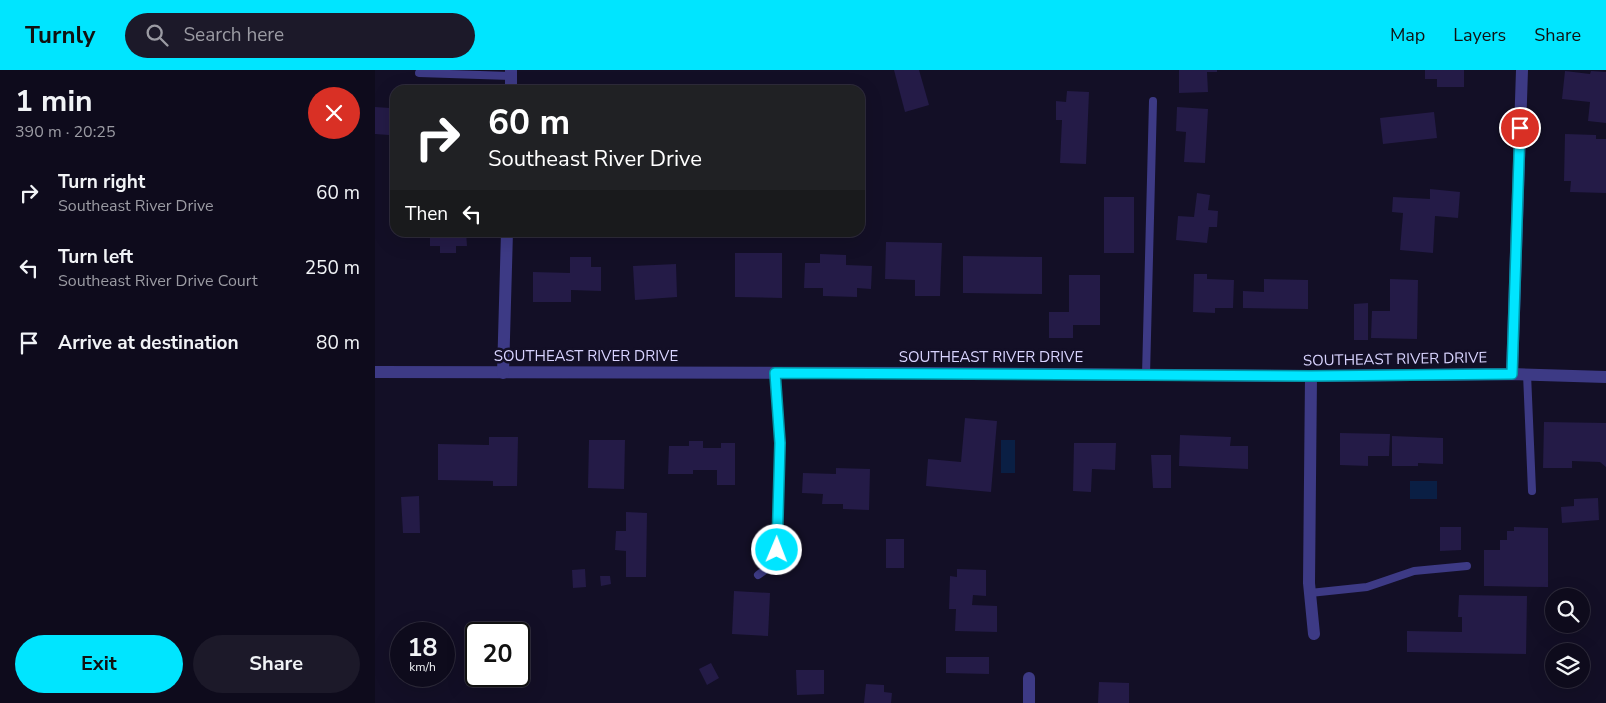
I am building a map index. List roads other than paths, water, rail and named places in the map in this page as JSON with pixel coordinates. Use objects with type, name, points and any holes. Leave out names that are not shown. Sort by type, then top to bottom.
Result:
[{"type":"street","points":[[1512,374],[1522,70]]},
{"type":"street","points":[[503,373],[507,237]]},
{"type":"street","name":"SOUTHEAST RIVER DRIVE","points":[[375,372],[1311,376],[1527,374],[1606,377]]},
{"type":"street","points":[[1311,376],[1310,593],[1314,634]]},
{"type":"street","points":[[1029,678],[1029,703]]},
{"type":"lane","points":[[419,73],[511,73]]},
{"type":"lane","points":[[1146,375],[1153,101]]},
{"type":"lane","points":[[758,576],[772,565],[776,559],[777,550],[780,443],[775,373]]},
{"type":"lane","points":[[1527,374],[1532,491]]},
{"type":"lane","points":[[1310,593],[1367,587],[1414,570],[1467,566]]},
{"type":"water","points":[[1001,440],[1015,440],[1015,473],[1001,473]]},
{"type":"water","points":[[1410,481],[1437,481],[1437,499],[1410,499]]}]
